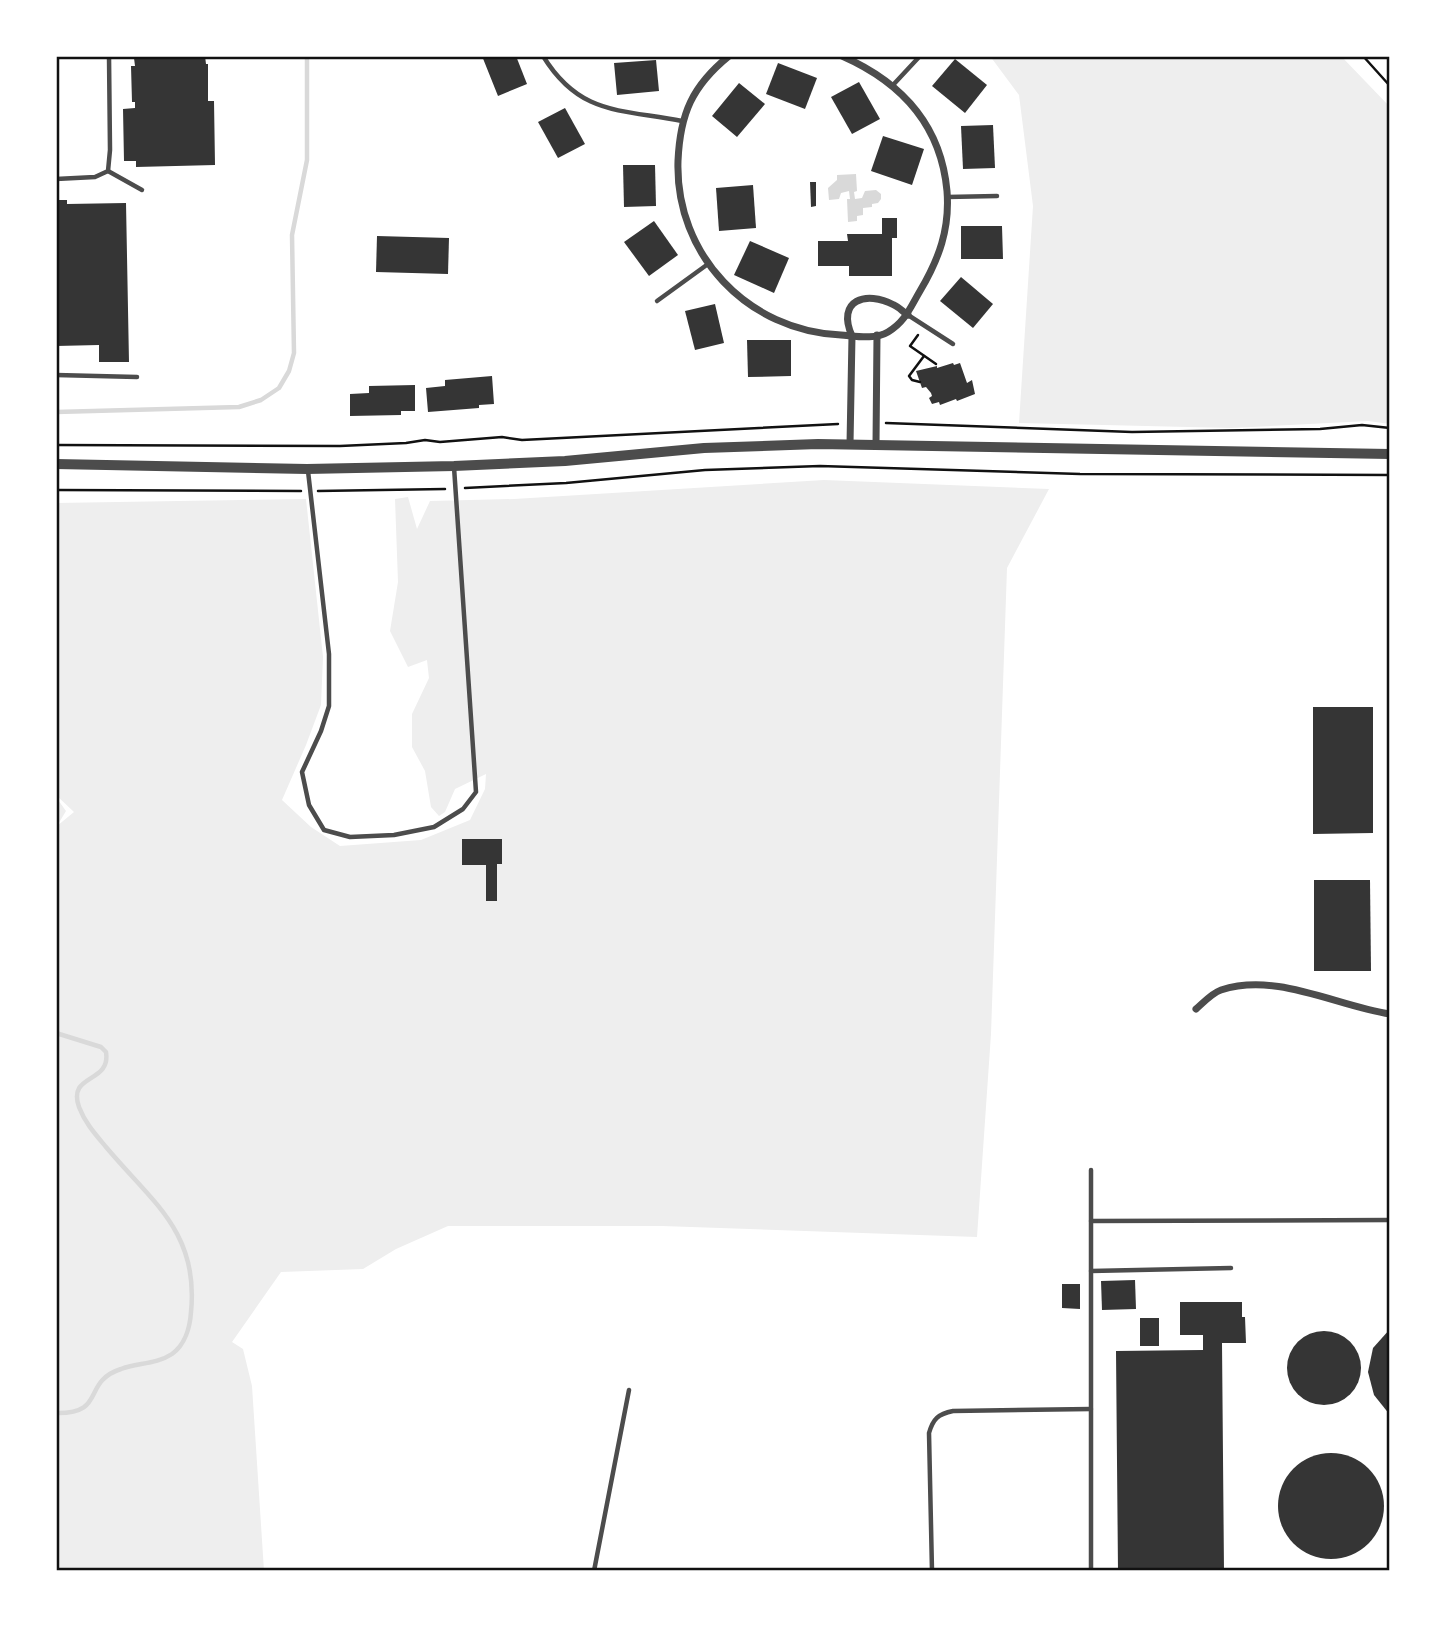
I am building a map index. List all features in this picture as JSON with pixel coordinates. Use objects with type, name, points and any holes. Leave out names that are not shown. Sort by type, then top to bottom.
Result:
[{"type":"street","points":[[729,56],[701,83],[686,107],[682,121],[679,192],[690,230],[708,264],[727,287],[770,316],[814,332],[852,336],[885,334],[908,315],[939,257],[947,227],[947,197],[939,151],[916,111],[882,76],[842,56]]},
{"type":"street","points":[[850,444],[852,336],[846,311],[851,303],[860,299],[872,299],[894,304],[908,315]]},
{"type":"street","points":[[876,444],[877,335]]},
{"type":"street","points":[[56,464],[307,468],[454,466],[565,461],[704,448],[850,444],[1390,454]]},
{"type":"street","points":[[1196,1009],[1220,990],[1256,985],[1296,990],[1389,1012]]},
{"type":"lane","points":[[108,171],[109,56]]},
{"type":"lane","points":[[543,56],[558,78],[595,104],[623,112],[682,121]]},
{"type":"lane","points":[[893,85],[920,56]]},
{"type":"lane","points":[[56,179],[95,177],[108,171]]},
{"type":"lane","points":[[108,171],[142,190]]},
{"type":"lane","points":[[947,197],[997,196]]},
{"type":"lane","points":[[657,301],[708,264]]},
{"type":"lane","points":[[908,315],[953,344]]},
{"type":"lane","points":[[56,375],[137,377]]},
{"type":"lane","points":[[307,468],[330,654],[329,706],[302,772],[309,805],[324,830],[350,837],[394,835],[434,827],[463,809],[476,792],[454,466]]},
{"type":"lane","points":[[1091,1170],[1091,1571]]},
{"type":"lane","points":[[1091,1221],[1390,1220]]},
{"type":"lane","points":[[1091,1270],[1231,1268]]},
{"type":"lane","points":[[594,1571],[629,1390]]},
{"type":"lane","points":[[932,1571],[929,1433],[933,1421],[941,1413],[953,1411],[1091,1409]]},
{"type":"path","points":[[1363,56],[1390,86]]},
{"type":"path","points":[[924,326],[910,346],[936,364]]},
{"type":"path","points":[[920,382],[909,376],[923,356]]},
{"type":"path","points":[[56,490],[455,489],[566,484],[705,470],[820,466],[1080,474],[1390,475]]},
{"type":"shaded area","points":[[990,56],[1341,56],[1390,107],[1390,424],[1368,421],[1231,428],[1019,423],[1033,206],[1019,95]]},
{"type":"shaded area","points":[[856,174],[855,199],[862,198],[865,191],[876,190],[881,194],[881,199],[872,204],[872,207],[863,208],[863,215],[857,216],[857,221],[848,222],[849,191],[841,193],[839,199],[829,200],[828,188],[837,180],[837,175]]},
{"type":"shaded area","points":[[824,480],[1049,489],[1007,568],[991,1034],[977,1237],[662,1226],[448,1226],[396,1249],[363,1269],[281,1272],[232,1342],[243,1349],[252,1386],[264,1571],[56,1571],[56,797],[66,811],[57,826],[74,812],[56,795],[56,503],[306,499],[323,657],[321,705],[282,800],[311,827],[340,846],[421,840],[470,820],[485,789],[486,774],[455,789],[445,812],[439,816],[431,807],[425,771],[412,747],[412,714],[429,678],[427,660],[408,667],[390,631],[398,582],[395,499],[408,497],[417,529],[430,501],[514,499]]},
{"type":"building","points":[[125,56],[205,56],[208,64],[208,101],[214,101],[215,165],[136,167],[136,161],[124,161],[123,109],[135,108],[135,102],[132,102],[131,66],[135,66],[134,58],[125,59]]},
{"type":"building","points":[[482,56],[516,56],[527,84],[498,96]]},
{"type":"building","points":[[955,59],[987,85],[965,113],[932,86]]},
{"type":"building","points":[[656,60],[659,91],[617,95],[614,63]]},
{"type":"building","points":[[778,63],[817,78],[805,109],[766,94]]},
{"type":"building","points":[[859,82],[880,119],[852,134],[831,97]]},
{"type":"building","points":[[739,83],[765,104],[737,137],[712,116]]},
{"type":"building","points":[[565,108],[585,144],[558,158],[538,122]]},
{"type":"building","points":[[993,125],[995,168],[963,169],[961,126]]},
{"type":"building","points":[[883,136],[924,149],[912,185],[871,171]]},
{"type":"building","points":[[623,165],[655,165],[656,206],[624,207]]},
{"type":"building","points":[[810,182],[816,182],[816,206],[811,207]]},
{"type":"building","points":[[753,185],[756,228],[719,231],[716,188]]},
{"type":"building","points":[[56,193],[59,193],[59,200],[67,200],[67,204],[126,203],[129,362],[99,362],[99,345],[56,346]]},
{"type":"building","points":[[882,218],[897,218],[897,238],[892,238],[892,276],[849,276],[849,266],[818,266],[818,241],[848,241],[847,234],[882,234]]},
{"type":"building","points":[[654,221],[678,255],[649,276],[624,242]]},
{"type":"building","points":[[961,226],[1002,226],[1003,259],[961,259]]},
{"type":"building","points":[[377,236],[449,238],[448,274],[376,272]]},
{"type":"building","points":[[750,241],[789,258],[774,293],[734,275]]},
{"type":"building","points":[[961,277],[993,304],[973,328],[940,301]]},
{"type":"building","points":[[715,304],[724,343],[695,350],[685,311]]},
{"type":"building","points":[[747,340],[791,340],[791,376],[748,377]]},
{"type":"building","points":[[960,363],[967,383],[972,380],[975,394],[940,405],[939,402],[932,404],[929,398],[931,393],[926,387],[922,388],[916,371]]},
{"type":"building","points":[[492,376],[494,404],[479,405],[479,408],[428,412],[426,388],[445,386],[445,380]]},
{"type":"building","points":[[415,385],[415,411],[401,411],[401,415],[350,416],[350,394],[369,393],[369,386]]},
{"type":"building","points":[[1313,707],[1373,707],[1373,833],[1313,834]]},
{"type":"building","points":[[462,839],[502,839],[502,864],[497,864],[497,901],[486,901],[486,865],[462,865]]},
{"type":"building","points":[[1314,880],[1370,880],[1371,971],[1314,971]]},
{"type":"building","points":[[1135,1280],[1136,1309],[1102,1310],[1101,1281]]},
{"type":"building","points":[[1062,1284],[1080,1284],[1080,1309],[1062,1308]]},
{"type":"building","points":[[1180,1302],[1242,1302],[1242,1317],[1245,1317],[1246,1343],[1222,1343],[1224,1571],[1118,1571],[1116,1351],[1203,1350],[1203,1335],[1180,1335]]},
{"type":"building","points":[[1140,1318],[1159,1318],[1159,1346],[1140,1346]]},
{"type":"building","points":[[1390,1329],[1390,1415],[1374,1395],[1368,1372],[1373,1348]]},
{"type":"building","points":[[1324,1331],[1338,1334],[1350,1342],[1358,1354],[1361,1368],[1358,1382],[1350,1394],[1338,1402],[1324,1405],[1310,1402],[1298,1394],[1290,1382],[1287,1368],[1290,1354],[1298,1342],[1310,1334]]},
{"type":"building","points":[[1331,1453],[1351,1457],[1368,1469],[1380,1486],[1384,1506],[1380,1526],[1368,1543],[1351,1555],[1331,1559],[1311,1555],[1294,1543],[1282,1526],[1278,1506],[1282,1486],[1294,1469],[1311,1457]]},
{"type":"waterway","points":[[56,412],[239,407],[261,400],[279,388],[289,371],[294,353],[292,235],[307,160],[307,56]]},
{"type":"waterway","points":[[56,1033],[101,1047],[106,1052],[106,1062],[102,1069],[79,1089],[79,1107],[95,1133],[169,1220],[188,1260],[192,1284],[189,1324],[177,1350],[160,1360],[127,1367],[109,1375],[82,1408],[56,1413]]}]
